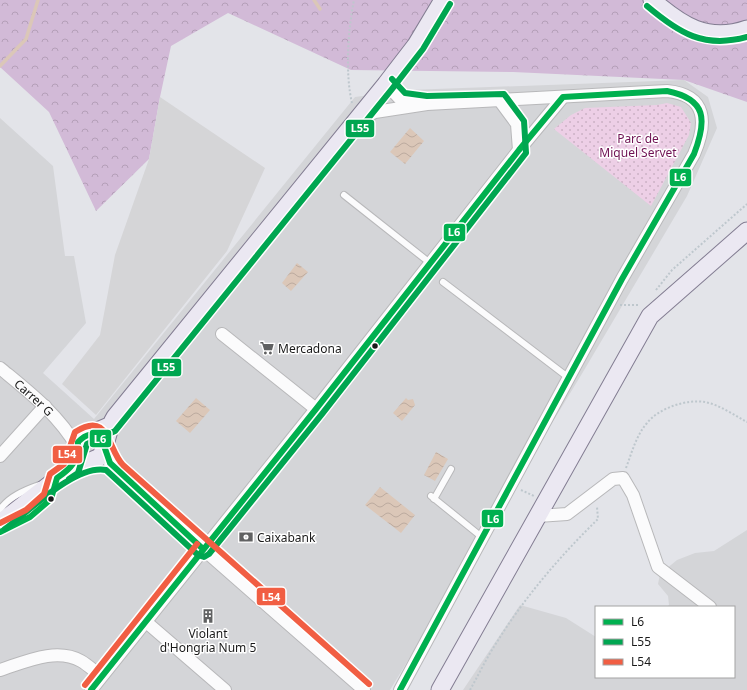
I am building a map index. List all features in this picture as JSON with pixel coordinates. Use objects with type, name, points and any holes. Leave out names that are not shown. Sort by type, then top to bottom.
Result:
[{"type":"street","points":[[64,473],[83,442],[109,426],[356,122],[416,45],[443,0]]},
{"type":"street","points":[[652,0],[681,23],[699,31],[721,34],[747,29]]},
{"type":"street","points":[[386,84],[401,100],[427,104]]},
{"type":"street","points":[[356,122],[375,112],[427,104],[667,91],[680,93],[698,106],[702,115],[702,136],[694,154],[610,302],[400,690]]},
{"type":"street","points":[[91,690],[316,409],[519,150],[563,97]]},
{"type":"street","points":[[500,101],[517,124],[519,150]]},
{"type":"street","points":[[440,690],[650,316],[747,231]]},
{"type":"street","points":[[222,334],[316,409]]},
{"type":"street","name":"Carrer G","points":[[0,368],[45,406],[66,428],[83,442]]},
{"type":"street","points":[[0,456],[45,406]]},
{"type":"street","points":[[0,523],[64,473],[101,455],[109,426]]},
{"type":"street","points":[[83,442],[100,437],[101,455],[203,549],[364,690]]},
{"type":"street","points":[[83,442],[83,458],[101,455]]},
{"type":"street","points":[[542,509],[567,514],[613,479],[623,478],[633,495],[658,567],[709,606]]},
{"type":"street","points":[[145,621],[225,690]]},
{"type":"street","points":[[0,670],[46,656],[58,654],[81,661],[101,676]]},
{"type":"lane","points":[[344,195],[430,263]]},
{"type":"lane","points":[[443,282],[569,378]]},
{"type":"lane","points":[[450,469],[432,497],[483,538]]},
{"type":"lane","points":[[0,510],[3,505],[24,491],[64,473]]},
{"type":"lane","points":[[0,532],[30,517],[51,499],[64,473]]},
{"type":"path","points":[[354,0],[350,20],[348,89],[356,122]]},
{"type":"path","points":[[652,294],[672,270],[747,204]]},
{"type":"path","points":[[610,302],[638,306],[643,302]]},
{"type":"path","points":[[623,478],[635,443],[648,422],[670,406],[684,402],[704,402],[717,405],[747,422]]},
{"type":"path","points":[[511,485],[542,509]]},
{"type":"path","points":[[470,690],[497,642],[526,600],[566,552],[598,519],[596,493]]},
{"type":"shaded area","points":[[684,80],[708,97],[717,128],[687,196],[583,372],[390,690],[0,690],[0,118],[53,166],[65,256],[74,256],[86,323],[43,373],[94,419],[355,97],[409,90]]},
{"type":"shaded area","points":[[160,97],[265,168],[227,251],[96,415],[62,384],[100,335],[115,255],[149,159]]},
{"type":"shaded area","points":[[747,530],[747,690],[463,690],[520,605],[566,618],[595,636],[595,678],[735,678],[735,606],[668,606],[668,596],[658,584],[660,574],[677,560],[695,553],[714,551]]},
{"type":"green space","points":[[0,0],[747,0],[747,102],[684,80],[513,72],[351,70],[228,13],[171,46],[149,159],[96,211],[49,112],[0,67]]},
{"type":"green space","name":"Parc de Miquel Servet","points":[[667,103],[681,107],[691,123],[689,135],[651,206],[554,129],[571,115],[585,108],[657,105]]},
{"type":"water","points":[[410,128],[424,141],[405,164],[390,152]]},
{"type":"water","points":[[297,263],[308,272],[291,291],[282,283]]},
{"type":"water","points":[[196,398],[210,410],[190,433],[176,421]]},
{"type":"water","points":[[406,398],[408,400],[413,399],[415,405],[402,421],[393,413]]},
{"type":"water","points":[[436,452],[448,459],[435,481],[424,475]]},
{"type":"water","points":[[380,487],[415,515],[401,533],[365,505]]},
{"type":"waterway","points":[[0,66],[26,39],[38,0]]},
{"type":"waterway","points":[[314,0],[320,9]]},
{"type":"transit line","name":"L55","points":[[69,479],[78,473],[87,444],[115,431],[392,89],[423,49],[450,4]]},
{"type":"transit line","name":"L55","points":[[647,6],[681,31],[705,40],[718,41],[747,37]]},
{"type":"transit line","name":"L55","points":[[5,529],[53,490],[67,481],[81,474],[94,470],[106,470],[198,555],[204,557],[209,554],[322,414],[526,153],[524,121],[504,94],[427,96],[405,93],[392,79]]},
{"type":"transit line","name":"L6","points":[[91,690],[316,409],[519,150],[563,97],[667,91],[690,99],[697,105],[702,121],[701,131],[694,154],[622,279],[400,690]]},
{"type":"transit line","name":"L54","points":[[0,523],[26,510],[44,494],[50,474],[64,464],[75,432],[86,426],[95,426],[106,434],[123,465],[369,684]]},
{"type":"transit line","name":"L6","points":[[0,532],[30,517],[51,499],[57,478],[67,471],[75,459],[78,449],[78,442],[87,435],[96,435],[102,440],[110,463],[203,549]]},
{"type":"transit line","name":"L54","points":[[85,685],[197,544]]},
{"type":"place","name":"Mercadona","points":[[267,348]]},
{"type":"place","name":"Caixabank","points":[[246,537]]},
{"type":"place","name":"Violant d'Hongria Num 5","points":[[208,616]]}]
